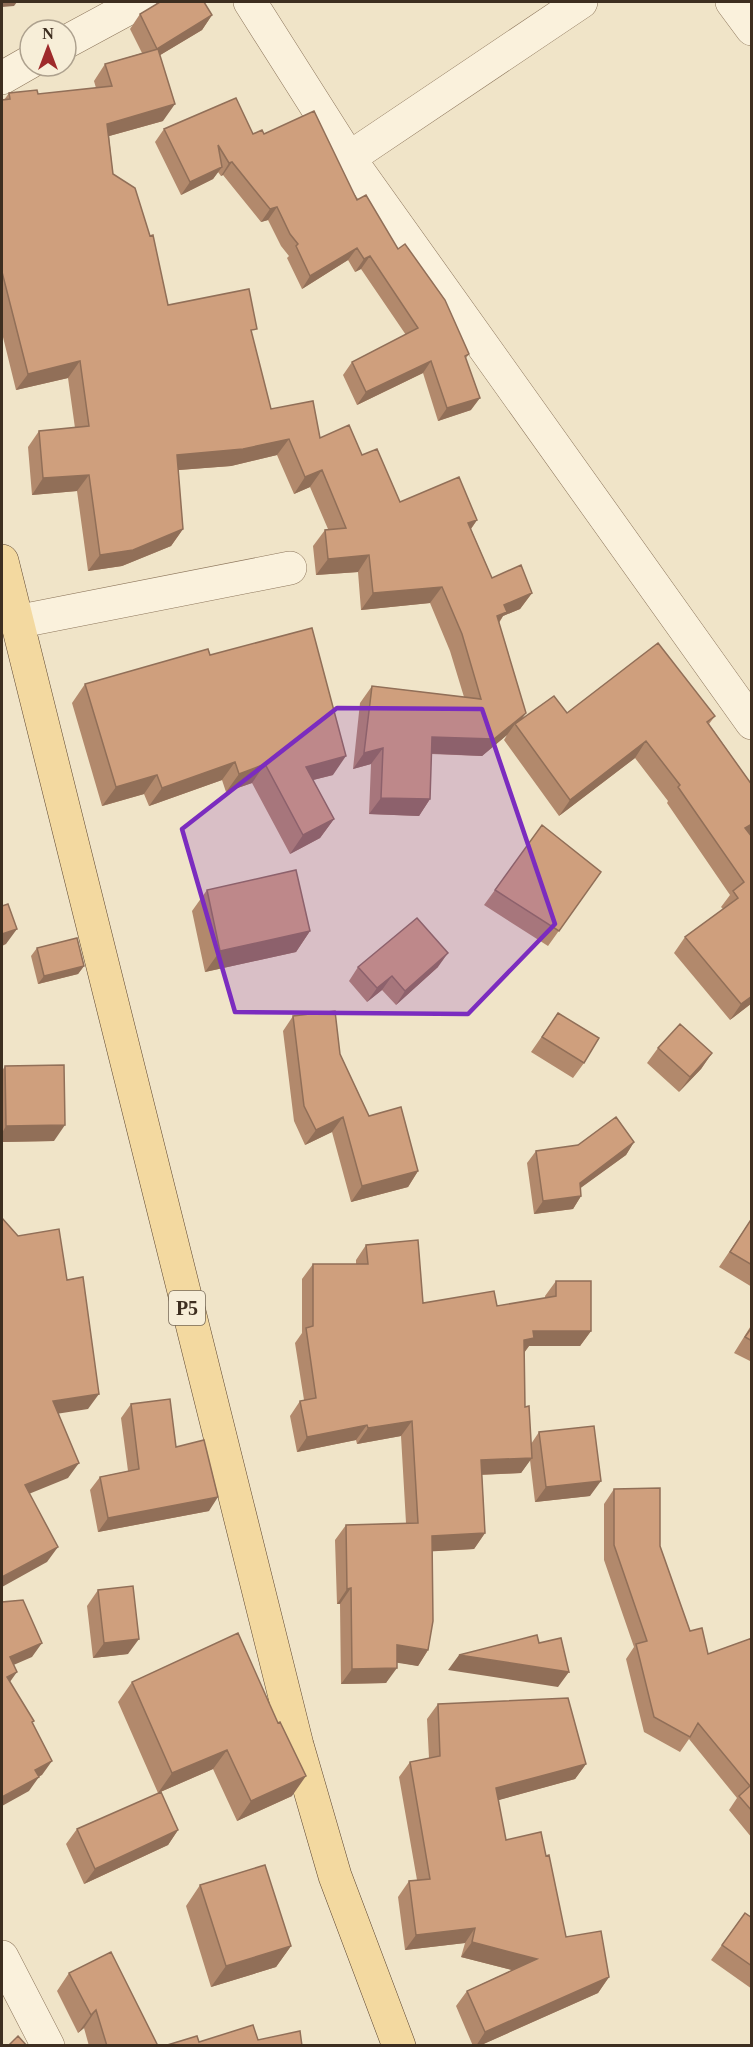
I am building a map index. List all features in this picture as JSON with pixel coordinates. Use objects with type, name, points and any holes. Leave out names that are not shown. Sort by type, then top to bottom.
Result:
[{"type":"main road","name":"P5","points":[[2,561],[297,1745],[335,1876],[399,2046]]},
{"type":"street","points":[[78,36],[140,2]]},
{"type":"street","points":[[250,2],[349,158],[752,723]]},
{"type":"street","points":[[349,158],[581,2]]},
{"type":"street","points":[[732,2],[752,29]]},
{"type":"street","points":[[2,78],[18,69]]},
{"type":"street","points":[[16,622],[290,568]]},
{"type":"street","points":[[2,1957],[48,2046]]},
{"type":"highlighted area","points":[[337,708],[482,709],[555,924],[468,1014],[235,1012],[182,829]]},
{"type":"building","points":[[160,2],[204,2],[212,15],[157,49],[140,14]]},
{"type":"building","points":[[158,49],[175,104],[107,124],[113,174],[135,188],[150,236],[153,235],[168,305],[249,289],[257,329],[251,330],[271,409],[313,401],[320,438],[349,425],[362,455],[377,449],[400,502],[459,477],[477,520],[468,523],[492,578],[521,565],[532,593],[504,605],[507,612],[497,616],[526,713],[494,739],[432,737],[430,799],[381,798],[383,748],[364,753],[372,686],[481,699],[462,634],[442,587],[373,593],[369,555],[328,559],[325,530],[346,528],[322,470],[305,477],[289,439],[243,449],[177,455],[183,529],[133,550],[100,555],[89,475],[43,478],[39,431],[89,426],[80,361],[28,374],[2,272],[2,100],[10,99],[9,93],[37,90],[38,94],[112,86],[105,64]]},
{"type":"building","points":[[236,98],[253,134],[262,130],[264,134],[314,111],[357,200],[366,195],[398,249],[405,244],[445,300],[469,354],[465,356],[480,398],[447,408],[431,361],[366,392],[352,362],[418,328],[370,256],[364,259],[357,248],[310,276],[296,246],[298,244],[290,234],[277,207],[270,209],[232,162],[229,163],[218,145],[222,167],[190,182],[164,129]]},
{"type":"building","points":[[312,628],[346,756],[306,767],[334,819],[303,835],[265,764],[239,774],[235,762],[162,788],[157,775],[116,787],[85,684],[208,649],[210,655]]},
{"type":"building","points":[[658,643],[715,716],[707,722],[752,785],[752,824],[745,828],[752,837],[752,996],[741,1004],[685,937],[738,898],[733,891],[744,882],[678,787],[680,785],[646,741],[570,800],[515,724],[554,696],[567,713]]},
{"type":"building","points":[[542,825],[601,872],[559,931],[495,890]]},
{"type":"building","points":[[296,870],[310,931],[220,951],[207,890]]},
{"type":"building","points":[[8,904],[17,929],[2,934],[2,906]]},
{"type":"building","points":[[417,918],[448,953],[405,991],[392,976],[377,988],[358,967]]},
{"type":"building","points":[[77,938],[84,966],[44,976],[37,948]]},
{"type":"building","points":[[335,1011],[340,1054],[369,1116],[401,1107],[418,1171],[362,1186],[343,1117],[316,1130],[304,1106],[293,1016]]},
{"type":"building","points":[[558,1013],[599,1038],[584,1063],[542,1037]]},
{"type":"building","points":[[680,1024],[712,1053],[690,1077],[658,1048]]},
{"type":"building","points":[[64,1065],[65,1125],[6,1126],[5,1066]]},
{"type":"building","points":[[616,1117],[634,1142],[580,1183],[581,1196],[543,1201],[536,1151],[578,1145]]},
{"type":"building","points":[[2,1218],[18,1236],[59,1229],[67,1280],[83,1277],[99,1394],[53,1401],[79,1463],[25,1485],[58,1547],[2,1577]]},
{"type":"building","points":[[752,1218],[752,1265],[730,1252]]},
{"type":"building","points":[[418,1240],[423,1303],[494,1291],[497,1306],[556,1296],[556,1281],[591,1281],[591,1331],[533,1331],[534,1338],[524,1340],[525,1407],[529,1406],[532,1458],[481,1460],[485,1533],[432,1536],[433,1621],[428,1650],[397,1645],[397,1668],[352,1669],[351,1588],[347,1589],[346,1525],[418,1523],[412,1421],[368,1428],[367,1425],[307,1437],[300,1401],[316,1398],[306,1328],[313,1326],[313,1264],[368,1264],[366,1245]]},
{"type":"building","points":[[752,1327],[752,1341],[745,1337]]},
{"type":"building","points":[[170,1399],[176,1447],[204,1440],[218,1497],[108,1518],[100,1477],[139,1469],[131,1404]]},
{"type":"building","points":[[594,1426],[601,1481],[546,1487],[539,1432]]},
{"type":"building","points":[[660,1488],[660,1546],[690,1631],[702,1628],[708,1654],[752,1638],[752,1811],[739,1796],[750,1786],[698,1723],[690,1737],[654,1717],[636,1644],[647,1641],[614,1545],[614,1489]]},
{"type":"building","points":[[133,1586],[139,1639],[104,1643],[98,1590]]},
{"type":"building","points":[[23,1600],[42,1643],[10,1657],[17,1672],[7,1677],[34,1721],[32,1722],[52,1761],[35,1770],[39,1777],[2,1797],[2,1602]]},
{"type":"building","points":[[238,1633],[278,1723],[280,1722],[306,1776],[251,1801],[227,1750],[172,1773],[132,1682]]},
{"type":"building","points":[[537,1635],[539,1643],[561,1638],[569,1672],[459,1655]]},
{"type":"building","points":[[568,1698],[586,1764],[496,1788],[506,1840],[541,1832],[546,1856],[549,1855],[566,1937],[601,1931],[609,1977],[485,2032],[467,1991],[537,1959],[472,1942],[475,1928],[416,1935],[409,1881],[430,1879],[410,1762],[440,1756],[438,1704]]},
{"type":"building","points":[[161,1792],[178,1830],[95,1869],[77,1829]]},
{"type":"building","points":[[265,1865],[291,1946],[226,1966],[200,1885]]},
{"type":"building","points":[[745,1913],[752,1918],[752,1966],[722,1945]]},
{"type":"building","points":[[111,1952],[158,2046],[107,2046],[96,2010],[91,2015],[69,1973]]},
{"type":"building","points":[[253,2025],[258,2040],[300,2031],[302,2046],[164,2046],[197,2036],[199,2042]]},
{"type":"building","points":[[18,2036],[27,2046],[8,2046]]}]
